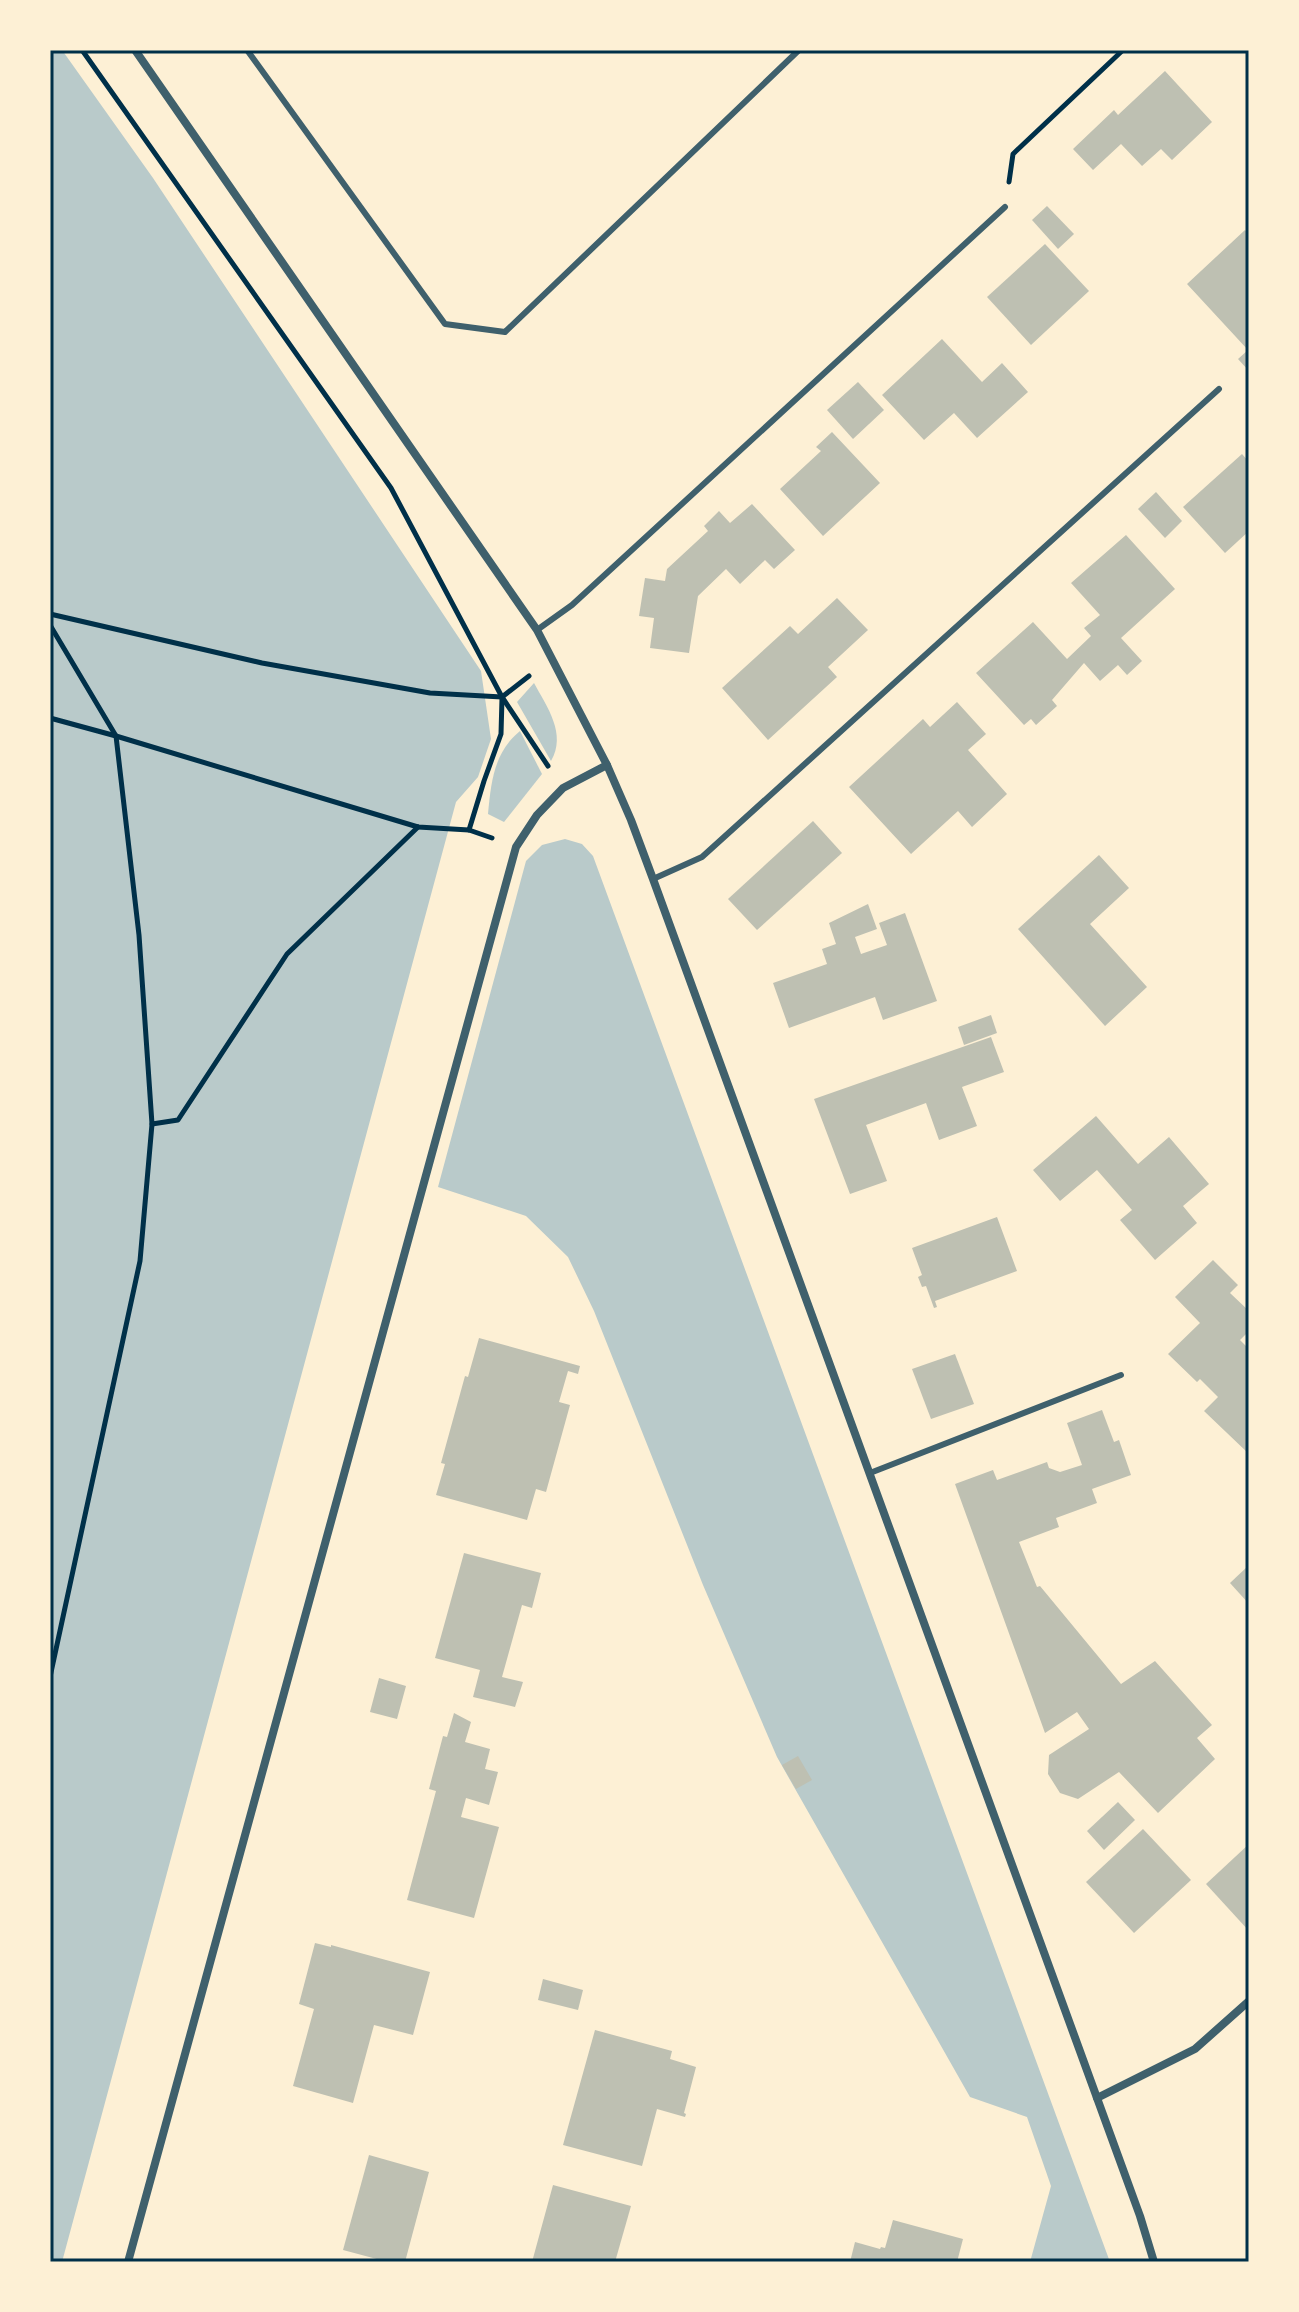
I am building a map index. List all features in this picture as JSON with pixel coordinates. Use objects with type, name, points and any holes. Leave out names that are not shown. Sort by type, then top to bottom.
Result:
[{"type":"street","points":[[135,50],[537,630],[607,765],[653,879],[1140,2216],[1154,2262]]},
{"type":"street","points":[[128,2262],[516,847],[537,815],[563,788],[607,765]]},
{"type":"street","points":[[1097,2098],[1195,2049],[1249,2001]]},
{"type":"lane","points":[[247,50],[445,324],[505,332],[799,50]]},
{"type":"lane","points":[[537,630],[584,595],[1005,207]]},
{"type":"lane","points":[[653,879],[702,857],[1219,389]]},
{"type":"lane","points":[[870,1473],[1121,1375]]},
{"type":"path","points":[[82,50],[391,488],[502,697],[563,788]]},
{"type":"path","points":[[1005,207],[1013,154],[1123,50]]},
{"type":"path","points":[[50,614],[262,663],[430,693],[502,697]]},
{"type":"path","points":[[50,625],[116,736],[139,935],[152,1124],[140,1261],[50,1677]]},
{"type":"path","points":[[469,830],[501,734],[502,697]]},
{"type":"path","points":[[50,718],[418,827],[469,830],[516,847]]},
{"type":"path","points":[[152,1124],[178,1120],[287,954],[418,827]]},
{"type":"shaded area","points":[[50,50],[62,50],[153,178],[481,671],[491,739],[478,777],[456,802],[62,2262],[50,2262]]},
{"type":"shaded area","points":[[534,683],[556,731],[557,741],[551,761],[517,702]]},
{"type":"shaded area","points":[[520,731],[542,774],[504,822],[488,814],[493,779],[504,748]]},
{"type":"shaded area","points":[[565,839],[582,844],[593,856],[1110,2262],[1030,2262],[1051,2186],[1027,2117],[970,2097],[777,1757],[703,1585],[594,1311],[568,1257],[526,1216],[438,1187],[526,861],[542,845]]},
{"type":"building","points":[[1165,71],[1212,122],[1172,160],[1161,149],[1142,166],[1121,144],[1093,170],[1073,149],[1114,110],[1118,115]]},
{"type":"building","points":[[1047,206],[1074,234],[1058,249],[1032,220]]},
{"type":"building","points":[[1245,230],[1249,235],[1249,371],[1238,359],[1248,350],[1187,284]]},
{"type":"building","points":[[1045,244],[1089,291],[1031,345],[987,297]]},
{"type":"building","points":[[942,339],[982,382],[1002,363],[1028,392],[977,438],[954,413],[924,440],[882,395]]},
{"type":"building","points":[[858,382],[884,410],[853,439],[827,410]]},
{"type":"building","points":[[832,432],[880,483],[823,536],[780,489],[821,451],[816,447]]},
{"type":"building","points":[[1242,454],[1249,462],[1249,531],[1225,553],[1183,507]]},
{"type":"building","points":[[1156,492],[1182,521],[1165,538],[1138,509]]},
{"type":"building","points":[[752,504],[795,550],[774,569],[765,560],[740,584],[726,569],[698,596],[689,653],[650,648],[654,618],[639,616],[645,578],[665,581],[667,569],[708,531],[704,526],[719,511],[730,523]]},
{"type":"building","points":[[1126,535],[1175,589],[1121,638],[1142,661],[1127,675],[1118,665],[1100,681],[1084,663],[1052,700],[1057,706],[1036,725],[1031,719],[1024,725],[976,673],[1033,622],[1067,659],[1091,636],[1084,628],[1100,615],[1071,583]]},
{"type":"building","points":[[837,598],[868,630],[828,667],[837,677],[768,740],[722,688],[790,626],[798,634]]},
{"type":"building","points":[[957,702],[986,734],[968,750],[1007,794],[972,827],[958,811],[911,854],[849,787],[923,719],[930,727]]},
{"type":"building","points":[[813,821],[842,853],[757,930],[728,899]]},
{"type":"building","points":[[1099,855],[1129,888],[1090,924],[1147,987],[1105,1026],[1018,929]]},
{"type":"building","points":[[868,904],[877,929],[855,937],[861,954],[887,945],[879,923],[905,913],[937,1001],[883,1020],[875,997],[789,1028],[773,983],[827,964],[822,949],[836,944],[829,923]]},
{"type":"building","points":[[991,1015],[997,1033],[964,1045],[958,1027]]},
{"type":"building","points":[[991,1037],[1004,1072],[962,1087],[977,1126],[939,1140],[926,1103],[866,1125],[887,1181],[850,1194],[814,1099]]},
{"type":"building","points":[[1096,1116],[1138,1164],[1169,1137],[1209,1184],[1183,1206],[1197,1223],[1155,1260],[1120,1220],[1132,1210],[1097,1170],[1060,1201],[1033,1170]]},
{"type":"building","points":[[997,1217],[1017,1271],[935,1301],[937,1307],[934,1308],[926,1286],[922,1287],[918,1277],[922,1275],[912,1248]]},
{"type":"building","points":[[1213,1260],[1238,1285],[1230,1293],[1249,1311],[1249,1331],[1240,1340],[1249,1349],[1249,1454],[1204,1411],[1218,1397],[1168,1354],[1200,1323],[1175,1297]]},
{"type":"building","points":[[479,1338],[580,1366],[578,1374],[568,1371],[559,1402],[570,1405],[546,1492],[536,1489],[527,1520],[436,1495],[445,1464],[441,1463]]},
{"type":"building","points":[[955,1354],[974,1404],[931,1419],[912,1369]]},
{"type":"building","points":[[1102,1410],[1114,1442],[1119,1440],[1131,1475],[1092,1489],[1097,1503],[1056,1518],[1059,1527],[1019,1542],[1037,1587],[1040,1586],[1121,1684],[1155,1661],[1212,1725],[1197,1738],[1215,1759],[1158,1813],[1119,1772],[1078,1799],[1060,1793],[1048,1774],[1049,1755],[1089,1729],[1077,1712],[1045,1733],[955,1484],[993,1470],[997,1480],[1047,1462],[1049,1468],[1060,1472],[1082,1465],[1067,1423]]},
{"type":"building","points":[[464,1553],[541,1573],[532,1608],[522,1605],[502,1677],[523,1682],[515,1707],[473,1697],[480,1670],[435,1658]]},
{"type":"building","points":[[1249,1565],[1249,1604],[1230,1583]]},
{"type":"building","points":[[379,1678],[406,1686],[397,1719],[370,1712]]},
{"type":"building","points":[[454,1713],[471,1722],[465,1742],[490,1749],[485,1769],[498,1772],[489,1805],[466,1798],[461,1817],[499,1827],[474,1918],[407,1900],[436,1791],[429,1789],[443,1736],[447,1737]]},
{"type":"building","points":[[798,1756],[812,1780],[796,1789],[782,1765]]},
{"type":"building","points":[[1118,1802],[1135,1820],[1104,1850],[1087,1831]]},
{"type":"building","points":[[1143,1829],[1191,1880],[1134,1933],[1086,1882]]},
{"type":"building","points":[[1249,1844],[1249,1931],[1206,1884]]},
{"type":"building","points":[[315,1943],[430,1972],[413,2035],[374,2025],[353,2103],[293,2086],[314,2009],[299,2004]]},
{"type":"building","points":[[543,1979],[583,1990],[578,2010],[538,2000]]},
{"type":"building","points":[[595,2030],[672,2051],[670,2059],[696,2067],[685,2117],[657,2109],[642,2166],[563,2145]]},
{"type":"building","points":[[369,2155],[429,2172],[405,2262],[388,2262],[343,2250]]},
{"type":"building","points":[[553,2185],[631,2206],[615,2262],[532,2262]]},
{"type":"building","points":[[893,2220],[963,2239],[957,2262],[850,2262],[855,2242],[885,2248]]}]
